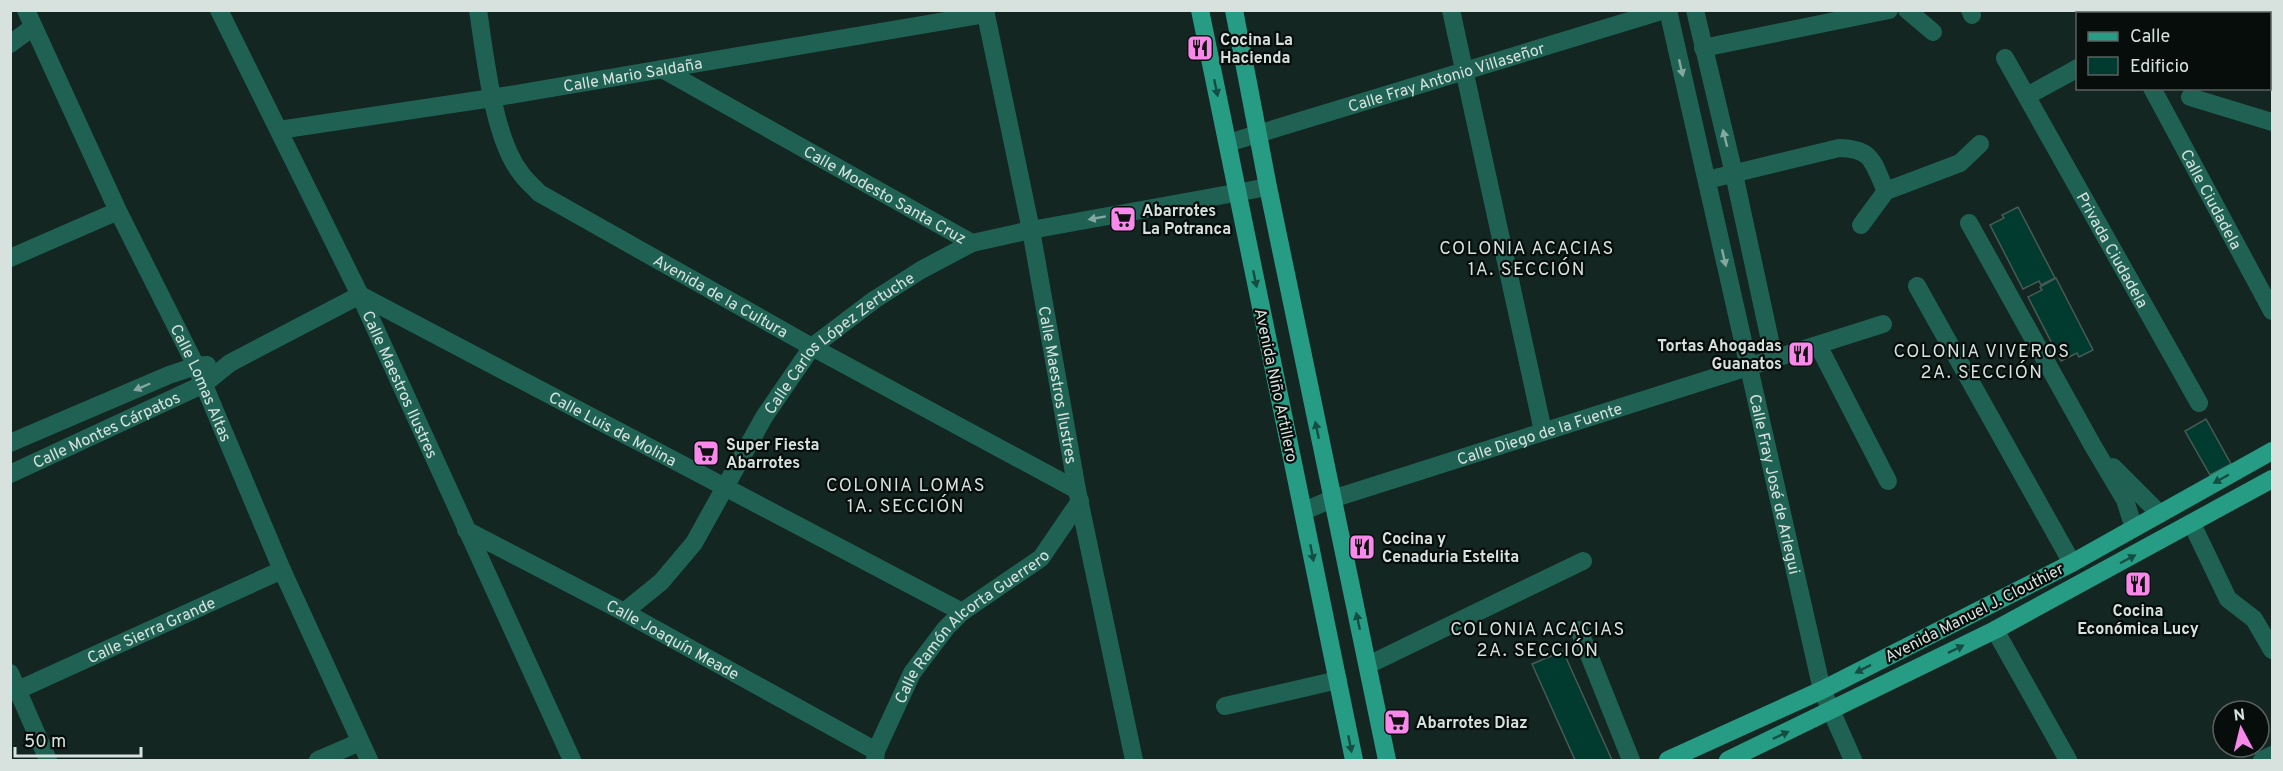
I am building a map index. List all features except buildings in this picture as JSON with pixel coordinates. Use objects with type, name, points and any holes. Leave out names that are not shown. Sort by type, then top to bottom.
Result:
[{"type":"main road","name":"Avenida Niño Artillero","points":[[1200,10],[1354,760]]},
{"type":"main road","name":"Avenida Niño Artillero","points":[[1234,10],[1268,187],[1387,760]]},
{"type":"main road","name":"Avenida Manuel J. Clouthier","points":[[1668,760],[1822,690],[2072,563],[2272,451]]},
{"type":"main road","name":"Avenida Manuel J. Clouthier","points":[[1728,760],[1995,630],[2272,479]]},
{"type":"street","name":"Calle Maestros Ilustres","points":[[219,10],[360,295],[572,760]]},
{"type":"street","name":"Avenida de la Cultura","points":[[478,10],[492,98],[502,135],[519,171],[539,193],[1079,496]]},
{"type":"street","points":[[1451,10],[1463,73],[1544,431]]},
{"type":"street","name":"Calle Fray Antonio Villaseñor","points":[[1228,143],[1667,10]]},
{"type":"street","name":"Calle Fray José de Arlegui","points":[[1667,10],[1822,690],[1853,760]]},
{"type":"street","points":[[1695,10],[1734,174],[1774,359]]},
{"type":"street","points":[[1703,48],[1889,10]]},
{"type":"street","points":[[1907,10],[1933,32]]},
{"type":"street","name":"Calle Maestros Ilustres","points":[[985,12],[1031,230],[1079,496],[1134,760]]},
{"type":"street","name":"Calle Mario Saldaña","points":[[279,130],[492,98],[985,12]]},
{"type":"street","points":[[10,44],[30,19]]},
{"type":"street","name":"Calle Lomas Altas","points":[[30,19],[118,211],[196,366],[282,570],[369,760]]},
{"type":"street","name":"Privada Ciudadela","points":[[2005,58],[2199,403]]},
{"type":"street","name":"Calle Modesto Santa Cruz","points":[[662,69],[972,243],[1031,230],[1268,187]]},
{"type":"street","points":[[2027,96],[2076,69]]},
{"type":"street","name":"Calle Ciudadela","points":[[2153,90],[2272,311]]},
{"type":"street","points":[[2189,91],[2272,122]]},
{"type":"street","points":[[1861,225],[1886,191],[1960,162],[1980,144]]},
{"type":"street","points":[[1707,180],[1839,148],[1857,149],[1870,156],[1886,191]]},
{"type":"street","points":[[10,258],[118,211]]},
{"type":"street","points":[[1969,223],[2092,446],[2125,500],[2134,528]]},
{"type":"street","name":"Calle Carlos López Zertuche","points":[[624,612],[661,582],[694,543],[764,417],[812,347],[874,300],[921,270],[972,243]]},
{"type":"street","points":[[1917,286],[2072,563]]},
{"type":"street","name":"Calle Montes Cárpatos","points":[[10,474],[204,384],[230,363],[360,295]]},
{"type":"street","name":"Calle Luis de Molina","points":[[360,295],[962,612]]},
{"type":"street","name":"Calle Diego de la Fuente","points":[[1304,511],[1332,499],[1882,324]]},
{"type":"street","points":[[1818,345],[1888,481]]},
{"type":"street","name":"Calle Montes Cárpatos","points":[[10,443],[169,375],[196,366],[230,363]]},
{"type":"street","points":[[2092,446],[2160,514]]},
{"type":"street","name":"Calle Ramón Alcorta Guerrero","points":[[876,756],[912,673],[946,628],[962,612],[1041,558],[1079,496]]},
{"type":"street","points":[[2128,509],[2145,500]]},
{"type":"street","points":[[2192,524],[2228,598],[2254,619],[2272,650]]},
{"type":"street","name":"Calle Joaquín Meade","points":[[466,530],[624,612],[876,756]]},
{"type":"street","points":[[1368,665],[1583,561]]},
{"type":"street","name":"Calle Sierra Grande","points":[[14,682],[282,570]]},
{"type":"street","points":[[1579,630],[1631,760]]},
{"type":"street","points":[[1995,630],[2068,760]]},
{"type":"street","points":[[1225,706],[1338,680]]},
{"type":"street","points":[[14,682],[48,760]]},
{"type":"street","points":[[318,760],[360,742]]},
{"type":"street","points":[[2262,760],[2272,755]]},
{"type":"place","name":"Cocina La Hacienda","points":[[1200,48]]},
{"type":"place","name":"Abarrotes La Potranca","points":[[1123,219]]},
{"type":"place","name":"Tortas Ahogadas Guanatos","points":[[1801,354]]},
{"type":"place","name":"Super Fiesta Abarrotes","points":[[706,453]]},
{"type":"place","name":"Cocina y Cenaduria Estelita","points":[[1362,547]]},
{"type":"place","name":"Cocina Económica Lucy","points":[[2138,584]]},
{"type":"place","name":"Abarrotes Diaz","points":[[1397,722]]},
{"type":"district","name":"COLONIA ACACIAS 1A. SECCIÓN","points":[[1527,258]]},
{"type":"district","name":"COLONIA VIVEROS 2A. SECCIÓN","points":[[1982,361]]},
{"type":"district","name":"COLONIA LOMAS 1A. SECCIÓN","points":[[906,495]]},
{"type":"district","name":"COLONIA ACACIAS 2A. SECCIÓN","points":[[1538,639]]}]
